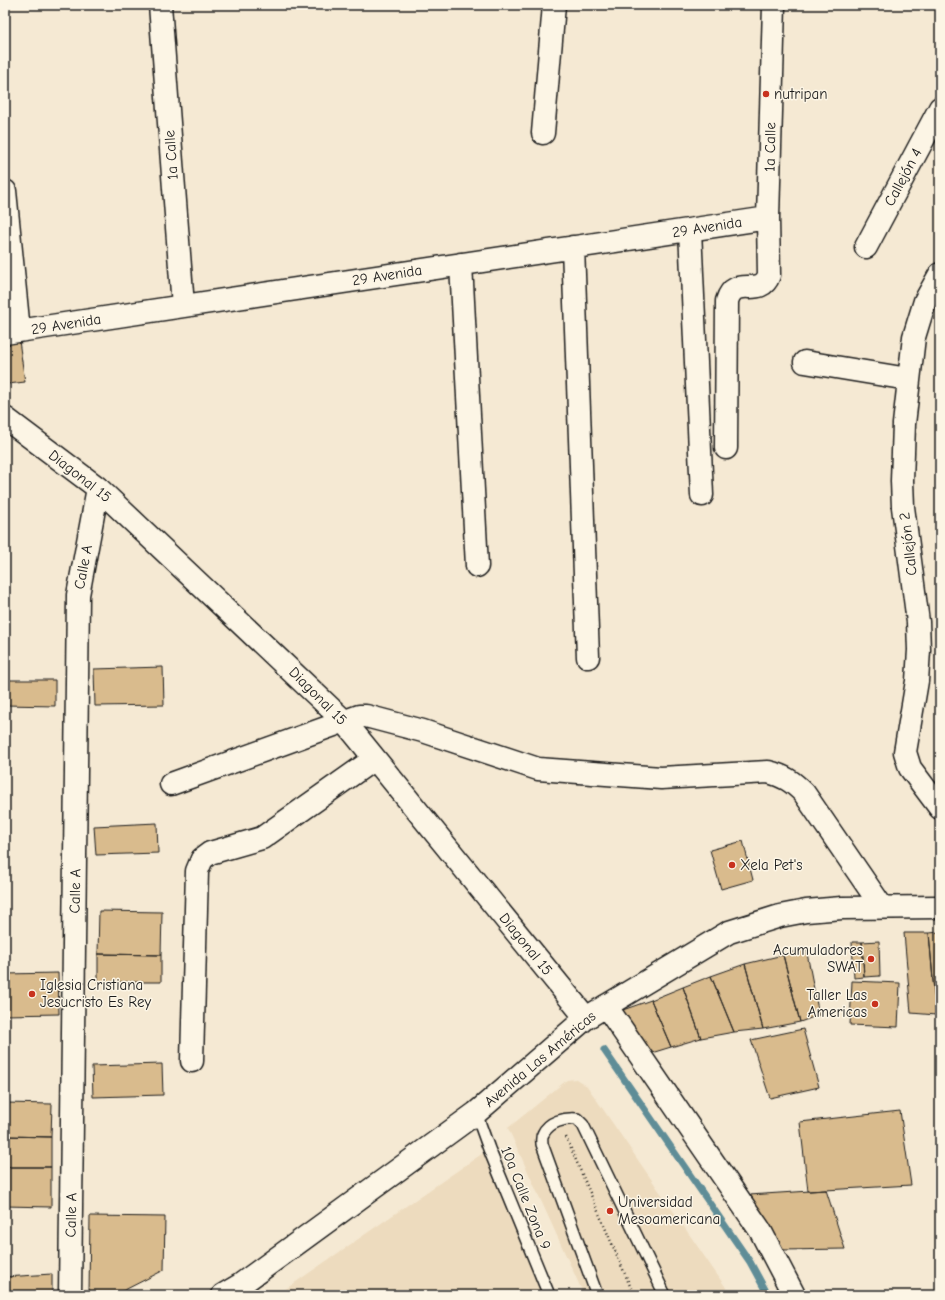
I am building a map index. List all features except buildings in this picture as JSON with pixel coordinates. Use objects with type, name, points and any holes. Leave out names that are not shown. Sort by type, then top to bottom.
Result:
[{"type":"street","name":"1a Calle","points":[[160,5],[183,306]]},
{"type":"street","points":[[543,133],[554,5]]},
{"type":"street","name":"1a Calle","points":[[726,448],[726,301],[732,290],[737,288],[761,286],[766,283],[769,275],[768,218],[774,5]]},
{"type":"street","name":"Callejón 4","points":[[866,247],[940,108]]},
{"type":"street","points":[[5,191],[12,332]]},
{"type":"street","name":"29 Avenida","points":[[12,332],[768,218]]},
{"type":"street","points":[[690,230],[702,495]]},
{"type":"street","points":[[573,247],[588,657]]},
{"type":"street","points":[[461,264],[477,566]]},
{"type":"street","name":"Callejón 2","points":[[940,274],[925,302],[914,337],[908,379],[902,454],[904,507],[918,622],[919,650],[917,681],[905,752],[910,768],[940,808]]},
{"type":"street","points":[[805,362],[908,379]]},
{"type":"street","name":"Diagonal 15","points":[[5,418],[98,488],[345,722],[586,1018]]},
{"type":"street","name":"Calle A","points":[[70,1295],[78,596],[98,488]]},
{"type":"street","points":[[171,784],[345,722],[352,717],[359,716],[366,716],[422,731],[538,769],[661,778],[768,772],[779,774],[792,781],[804,793],[882,907]]},
{"type":"street","points":[[192,1061],[197,870],[202,859],[210,853],[262,838],[374,758]]},
{"type":"street","name":"Avenida Las Américas","points":[[223,1295],[240,1285],[476,1113],[586,1018],[729,932],[780,916],[806,911],[842,908],[940,907]]},
{"type":"street","points":[[606,1006],[760,1230],[794,1295]]},
{"type":"lane","name":"10a Calle Zona 9","points":[[476,1113],[489,1149],[550,1295]]},
{"type":"lane","points":[[597,1295],[542,1144],[542,1135],[547,1129],[559,1120],[568,1118],[577,1119],[583,1125],[665,1295]]},
{"type":"path","points":[[559,1120],[634,1295]]},
{"type":"shaded area","name":"Universidad Mesoamericana","points":[[576,1079],[587,1086],[731,1295],[584,1295],[508,1128],[567,1080]]},
{"type":"shaded area","points":[[489,1149],[547,1295],[277,1295]]},
{"type":"waterway","points":[[604,1050],[750,1262],[768,1295]]},
{"type":"place","name":"nutripan","points":[[766,94]]},
{"type":"place","name":"Xela Pet's","points":[[732,865]]},
{"type":"place","name":"Acumuladores SWAT","points":[[871,959]]},
{"type":"place","name":"Iglesia Cristiana Jesucristo Es Rey","points":[[32,994]]},
{"type":"place","name":"Taller Las Americas","points":[[875,1004]]},
{"type":"place","name":"Universidad Mesoamericana","points":[[610,1211]]}]
